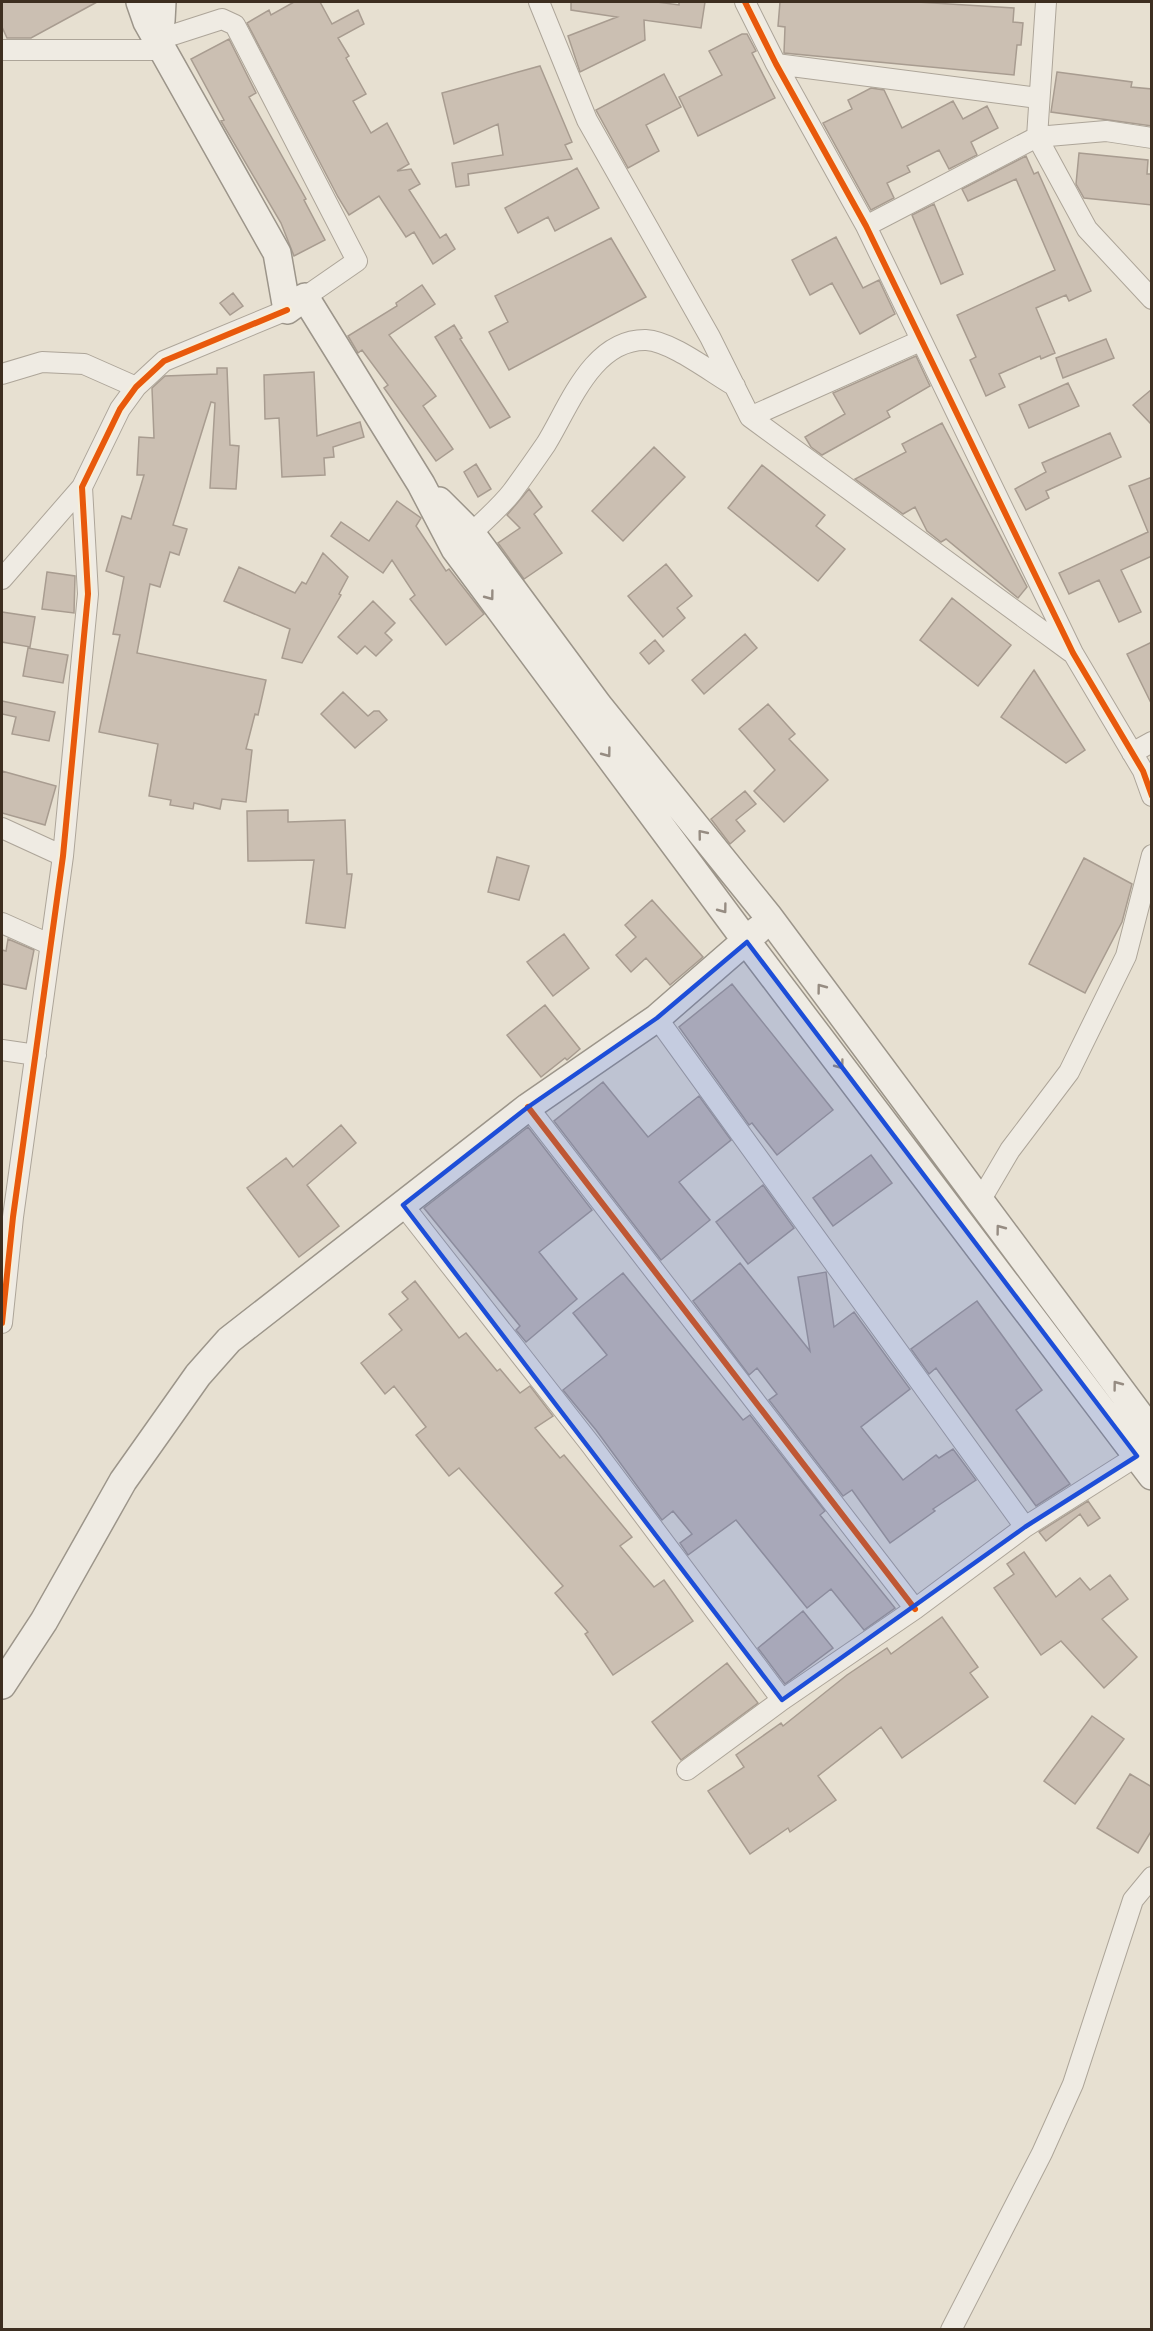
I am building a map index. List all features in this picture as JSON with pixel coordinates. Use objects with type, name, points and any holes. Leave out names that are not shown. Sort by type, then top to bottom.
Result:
[{"type":"main road","points":[[140,2],[158,42],[277,254],[296,303],[421,484],[590,712],[747,942],[960,1222],[1147,1458]]},
{"type":"main road","points":[[158,42],[162,2]]},
{"type":"main road","points":[[590,712],[769,917],[1152,1432]]},
{"type":"main road","points":[[2,1685],[44,1621],[123,1481],[198,1375],[229,1340],[528,1107],[657,1018],[747,942],[769,917]]},
{"type":"main road","points":[[960,1222],[980,1201]]},
{"type":"street","points":[[539,2],[587,120],[710,337],[750,417],[1073,653]]},
{"type":"street","points":[[745,2],[776,64],[866,226],[1073,653],[1143,771],[1152,796]]},
{"type":"street","points":[[1046,2],[1045,57],[1038,98],[1037,137],[1087,229],[1152,299]]},
{"type":"street","points":[[2,51],[158,42],[222,19],[235,25],[357,261],[296,303],[164,361],[136,387],[120,409],[82,487],[2,579]]},
{"type":"street","points":[[776,64],[1038,98]]},
{"type":"street","points":[[866,226],[1037,137],[1106,131],[1152,138]]},
{"type":"street","points":[[463,541],[510,495],[546,444],[580,384],[599,361],[615,348],[629,342],[647,340],[672,349],[735,386]]},
{"type":"street","points":[[750,417],[920,341]]},
{"type":"street","points":[[2,374],[42,362],[84,364],[136,387]]},
{"type":"street","points":[[2,1323],[7,1216],[36,1055],[49,944],[63,856],[88,594],[82,487]]},
{"type":"street","points":[[1132,753],[1152,742]]},
{"type":"street","points":[[2,828],[63,856]]},
{"type":"street","points":[[980,1201],[1010,1150],[1069,1072],[1126,956],[1152,855]]},
{"type":"street","points":[[2,923],[49,944]]},
{"type":"street","points":[[657,1018],[1025,1527]]},
{"type":"street","points":[[2,1050],[36,1055]]},
{"type":"street","points":[[528,1107],[915,1609]]},
{"type":"street","points":[[403,1205],[591,1445],[782,1700]]},
{"type":"street","points":[[687,1770],[782,1700],[915,1609],[1025,1527],[1147,1458]]},
{"type":"street","points":[[951,2330],[1042,2153],[1073,2084],[1133,1900],[1152,1877]]},
{"type":"highlighted area","points":[[747,942],[1137,1456],[1025,1527],[782,1700],[403,1205],[528,1107],[657,1018]]},
{"type":"building","points":[[2,2],[97,2],[31,38],[7,38],[2,27]]},
{"type":"building","points":[[294,2],[320,2],[332,24],[358,10],[364,24],[338,38],[366,94],[353,101],[371,133],[387,123],[409,164],[397,171],[411,169],[420,184],[409,190],[440,238],[446,234],[455,249],[433,264],[414,232],[406,237],[379,196],[349,215],[338,197],[247,23],[269,10],[271,15]]},
{"type":"building","points":[[571,2],[657,2],[679,5],[679,2],[705,2],[701,28],[644,20],[645,40],[580,72],[568,36],[617,17],[571,10]]},
{"type":"building","points":[[780,2],[917,2],[1014,8],[1013,22],[1023,23],[1021,45],[1017,45],[1014,75],[784,53],[785,27],[778,26]]},
{"type":"building","points":[[742,34],[747,34],[756,51],[752,53],[775,98],[698,136],[679,97],[722,75],[709,51]]},
{"type":"building","points":[[229,39],[256,93],[249,97],[306,199],[304,200],[325,240],[294,256],[281,223],[221,121],[224,120],[191,59]]},
{"type":"building","points":[[540,66],[572,142],[565,145],[572,159],[468,174],[469,185],[456,187],[452,163],[503,155],[498,124],[454,144],[442,93]]},
{"type":"building","points":[[1057,72],[1132,82],[1131,87],[1152,89],[1152,126],[1051,112]]},
{"type":"building","points":[[664,74],[681,107],[646,125],[659,151],[628,168],[596,110]]},
{"type":"building","points":[[871,88],[884,90],[902,128],[953,101],[963,119],[987,106],[998,128],[971,142],[977,155],[949,169],[939,150],[907,166],[910,172],[887,183],[894,198],[871,210],[823,123],[852,109],[848,100]]},
{"type":"building","points":[[1079,153],[1148,160],[1147,174],[1152,174],[1152,205],[1084,198],[1076,184]]},
{"type":"building","points":[[1026,156],[1034,174],[1038,172],[1091,291],[1069,301],[1066,295],[1036,308],[1055,353],[1041,359],[1040,356],[999,374],[1005,387],[986,396],[970,360],[976,357],[957,315],[1055,270],[1016,179],[968,201],[962,189]]},
{"type":"building","points":[[577,168],[599,208],[555,231],[548,217],[518,233],[505,208]]},
{"type":"building","points":[[934,204],[963,274],[941,284],[912,215]]},
{"type":"building","points":[[836,237],[863,288],[879,280],[895,314],[860,334],[832,283],[810,295],[792,260]]},
{"type":"building","points":[[611,238],[646,297],[509,370],[489,332],[508,322],[495,296]]},
{"type":"building","points":[[422,285],[435,304],[389,335],[436,396],[423,406],[453,449],[436,461],[384,388],[388,385],[362,350],[358,353],[348,336],[397,306],[396,303]]},
{"type":"building","points":[[233,293],[243,306],[230,315],[220,303]]},
{"type":"building","points":[[454,325],[462,338],[460,339],[510,417],[490,428],[435,337]]},
{"type":"building","points":[[1106,339],[1114,358],[1063,378],[1056,358]]},
{"type":"building","points":[[916,356],[930,386],[887,411],[890,417],[822,455],[811,447],[805,437],[845,414],[833,393]]},
{"type":"building","points":[[217,368],[227,368],[230,445],[239,446],[236,489],[210,488],[215,403],[211,402],[173,525],[187,529],[179,555],[170,552],[160,587],[150,584],[137,653],[266,680],[258,715],[255,714],[246,749],[252,750],[246,802],[222,799],[220,809],[194,803],[193,809],[170,805],[171,800],[149,796],[158,744],[99,732],[120,635],[113,634],[124,577],[106,571],[122,516],[131,519],[144,475],[137,475],[139,437],[154,438],[152,388],[165,376],[217,374]]},
{"type":"building","points":[[314,372],[317,436],[360,422],[364,437],[333,447],[334,457],[324,458],[325,475],[282,477],[279,418],[265,419],[264,375]]},
{"type":"building","points":[[1068,383],[1079,406],[1029,428],[1019,405]]},
{"type":"building","points":[[1152,389],[1152,425],[1133,405]]},
{"type":"building","points":[[942,423],[1027,587],[1018,598],[946,539],[941,542],[927,531],[915,507],[903,514],[855,479],[906,452],[902,444]]},
{"type":"building","points":[[1110,433],[1121,457],[1046,491],[1049,498],[1026,510],[1015,489],[1046,472],[1042,463]]},
{"type":"building","points":[[654,447],[685,477],[623,541],[592,511]]},
{"type":"building","points":[[476,464],[491,489],[478,497],[464,472]]},
{"type":"building","points":[[762,465],[825,515],[816,526],[845,549],[818,581],[728,508]]},
{"type":"building","points":[[1152,477],[1152,556],[1121,570],[1141,612],[1119,622],[1099,580],[1069,594],[1059,573],[1148,532],[1129,486]]},
{"type":"building","points":[[529,489],[542,507],[534,514],[562,553],[524,579],[498,543],[520,528],[507,515]]},
{"type":"building","points":[[397,501],[421,518],[416,526],[446,571],[449,569],[484,614],[446,645],[410,599],[415,595],[392,560],[383,573],[331,536],[341,522],[369,541]]},
{"type":"building","points":[[323,553],[348,577],[339,594],[341,595],[302,663],[282,658],[290,629],[224,601],[239,567],[295,593],[302,582],[306,584]]},
{"type":"building","points":[[666,564],[692,596],[677,608],[685,618],[663,637],[628,596]]},
{"type":"building","points":[[47,572],[75,576],[74,613],[42,609]]},
{"type":"building","points":[[952,598],[1011,645],[978,686],[920,640]]},
{"type":"building","points":[[373,601],[395,623],[385,633],[392,640],[376,656],[365,646],[357,654],[338,637]]},
{"type":"building","points":[[2,612],[35,617],[30,647],[2,642]]},
{"type":"building","points":[[745,634],[757,648],[704,694],[692,680]]},
{"type":"building","points":[[655,640],[664,651],[649,664],[640,653]]},
{"type":"building","points":[[1152,642],[1152,705],[1127,654]]},
{"type":"building","points":[[28,648],[68,655],[63,683],[23,676]]},
{"type":"building","points":[[1034,670],[1085,750],[1066,763],[1001,717]]},
{"type":"building","points":[[343,692],[368,716],[374,711],[379,711],[387,720],[355,748],[321,714]]},
{"type":"building","points":[[2,701],[55,712],[49,741],[12,734],[16,717],[2,714]]},
{"type":"building","points":[[768,704],[795,734],[789,739],[828,780],[784,822],[754,791],[775,770],[739,729]]},
{"type":"building","points":[[2,771],[56,786],[45,825],[2,813]]},
{"type":"building","points":[[745,791],[756,804],[736,820],[745,831],[730,844],[711,819]]},
{"type":"building","points":[[288,810],[288,822],[345,820],[347,874],[352,874],[345,928],[306,923],[314,860],[248,861],[247,811]]},
{"type":"building","points":[[497,857],[529,866],[519,900],[488,892]]},
{"type":"building","points":[[1084,858],[1132,884],[1122,922],[1085,993],[1029,964]]},
{"type":"building","points":[[652,900],[703,957],[670,985],[646,958],[631,972],[616,955],[636,937],[625,925]]},
{"type":"building","points":[[564,934],[589,968],[553,996],[527,962]]},
{"type":"building","points":[[8,939],[34,950],[26,989],[2,984],[2,950],[6,951]]},
{"type":"building","points":[[732,984],[833,1110],[777,1155],[752,1123],[749,1125],[679,1027]]},
{"type":"building","points":[[545,1005],[580,1049],[541,1077],[507,1035]]},
{"type":"building","points":[[603,1082],[648,1137],[699,1096],[731,1140],[679,1182],[710,1220],[661,1260],[554,1121]]},
{"type":"building","points":[[341,1125],[356,1143],[307,1185],[339,1226],[299,1257],[247,1188],[286,1158],[293,1167]]},
{"type":"building","points":[[528,1127],[592,1210],[539,1252],[577,1299],[526,1342],[516,1330],[520,1326],[424,1208]]},
{"type":"building","points":[[871,1155],[892,1183],[833,1226],[813,1198]]},
{"type":"building","points":[[763,1185],[794,1228],[748,1264],[716,1222]]},
{"type":"building","points":[[740,1263],[810,1351],[798,1277],[826,1272],[834,1327],[854,1312],[910,1389],[861,1427],[903,1480],[936,1455],[939,1458],[953,1449],[976,1480],[933,1509],[935,1511],[890,1543],[852,1490],[843,1496],[769,1400],[777,1394],[757,1368],[749,1375],[693,1301]]},
{"type":"building","points":[[623,1273],[743,1420],[750,1415],[825,1511],[820,1515],[895,1608],[864,1630],[831,1589],[807,1608],[736,1520],[688,1555],[680,1543],[692,1534],[673,1511],[662,1520],[596,1430],[563,1390],[607,1355],[573,1313]]},
{"type":"building","points":[[415,1281],[459,1338],[466,1333],[497,1371],[500,1369],[520,1393],[530,1386],[553,1416],[535,1428],[560,1458],[564,1455],[632,1537],[620,1546],[654,1587],[664,1580],[693,1621],[613,1675],[585,1634],[588,1632],[555,1593],[563,1586],[459,1468],[449,1476],[416,1435],[426,1427],[394,1386],[385,1394],[361,1363],[402,1330],[389,1314],[408,1299],[402,1292]]},
{"type":"building","points":[[977,1301],[1042,1390],[1016,1410],[1070,1484],[1036,1506],[936,1368],[929,1374],[911,1349]]},
{"type":"building","points":[[1088,1501],[1100,1518],[1088,1526],[1080,1514],[1046,1541],[1039,1532]]},
{"type":"building","points":[[1024,1552],[1056,1597],[1080,1578],[1090,1590],[1110,1575],[1128,1599],[1102,1619],[1137,1657],[1104,1688],[1061,1641],[1041,1655],[994,1588],[1014,1574],[1007,1564]]},
{"type":"building","points":[[803,1611],[833,1648],[785,1684],[758,1648]]},
{"type":"building","points":[[942,1617],[978,1667],[970,1673],[988,1697],[902,1758],[881,1727],[818,1776],[836,1800],[790,1832],[788,1828],[750,1854],[708,1791],[744,1767],[736,1755],[781,1723],[783,1726],[847,1675],[887,1648],[891,1654]]},
{"type":"building","points":[[727,1663],[758,1703],[681,1760],[652,1722]]},
{"type":"building","points":[[1092,1716],[1124,1739],[1075,1804],[1044,1781]]},
{"type":"building","points":[[1130,1774],[1152,1787],[1152,1830],[1138,1853],[1097,1828]]},
{"type":"cycle path","points":[[745,2],[776,64],[866,226],[1073,653],[1143,771],[1152,796]]},
{"type":"cycle path","points":[[2,1323],[13,1217],[63,856],[88,594],[82,487],[120,409],[136,387],[164,361],[287,310]]},
{"type":"cycle path","points":[[528,1107],[915,1609]]}]
